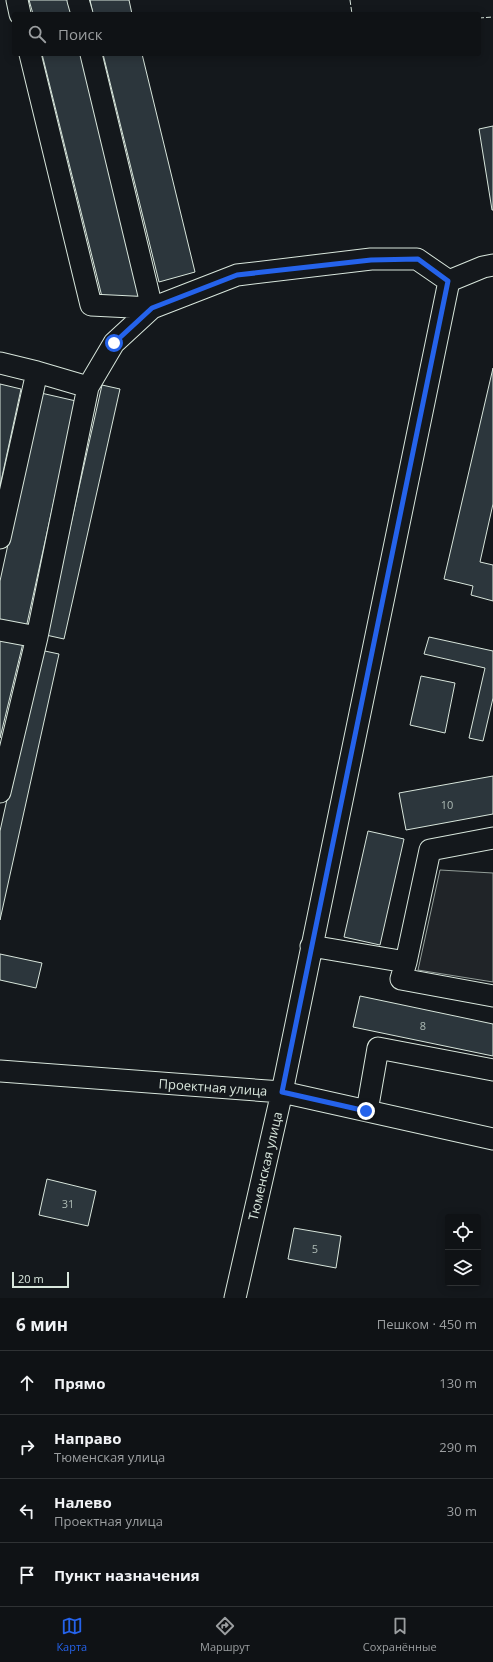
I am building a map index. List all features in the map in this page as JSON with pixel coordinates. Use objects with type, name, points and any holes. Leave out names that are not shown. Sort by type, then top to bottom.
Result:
[{"type":"street","points":[[17,0],[20,12]]},
{"type":"street","points":[[78,0],[81,12]]},
{"type":"street","points":[[30,56],[91,305],[152,308]]},
{"type":"street","points":[[91,56],[152,308]]},
{"type":"street","points":[[0,792],[37,637],[88,387],[114,343],[152,308],[237,275],[371,260],[418,259],[448,281],[490,269]]},
{"type":"street","name":"Тюменская улица","points":[[235,1298],[282,1092],[448,281]]},
{"type":"street","points":[[0,363],[88,387]]},
{"type":"street","points":[[0,538],[37,372]]},
{"type":"street","points":[[0,630],[37,637]]},
{"type":"street","points":[[493,838],[430,850],[401,979],[493,996]]},
{"type":"street","points":[[311,946],[406,962]]},
{"type":"street","points":[[366,1111],[378,1048],[493,1070]]},
{"type":"street","name":"Проектная улица","points":[[0,1071],[282,1092],[493,1139]]},
{"type":"shaded area","points":[[440,870],[493,873],[493,982],[418,970]]},
{"type":"building","points":[[29,0],[68,0],[71,12],[32,12]]},
{"type":"building","points":[[90,0],[129,0],[132,12],[93,12]]},
{"type":"building","points":[[42,56],[81,56],[140,296],[104,305]]},
{"type":"building","points":[[103,56],[142,56],[195,272],[159,282]]},
{"type":"building","points":[[493,126],[493,210],[492,210],[479,129]]},
{"type":"building","points":[[493,368],[493,504],[480,562],[493,565],[493,601],[471,595],[473,586],[444,579]]},
{"type":"building","points":[[0,384],[21,389],[0,486]]},
{"type":"building","points":[[102,385],[120,389],[64,639],[46,635]]},
{"type":"building","points":[[41,393],[76,401],[26,628],[0,623],[0,581]]},
{"type":"building","points":[[0,637],[23,643],[0,738]]},
{"type":"building","points":[[429,637],[493,651],[493,698],[483,741],[469,738],[485,668],[424,654]]},
{"type":"building","points":[[40,650],[59,654],[0,920],[0,831]]},
{"type":"building","points":[[421,676],[455,683],[445,733],[410,725]]},
{"type":"building","points":[[493,776],[493,814],[406,830],[399,793]]},
{"type":"building","points":[[368,831],[404,839],[380,945],[344,937]]},
{"type":"building","points":[[0,954],[42,963],[36,988],[0,980]]},
{"type":"building","points":[[360,996],[493,1024],[493,1056],[353,1027]]},
{"type":"building","points":[[47,1179],[96,1191],[88,1226],[39,1215]]},
{"type":"building","points":[[294,1228],[341,1236],[336,1268],[288,1259]]},
{"type":"fence","points":[[350,0],[352,12]]},
{"type":"fence","points":[[481,18],[493,17]]},
{"type":"route","points":[[114,343],[152,308],[237,275],[371,260],[418,259],[448,281],[282,1092],[366,1111]]}]
